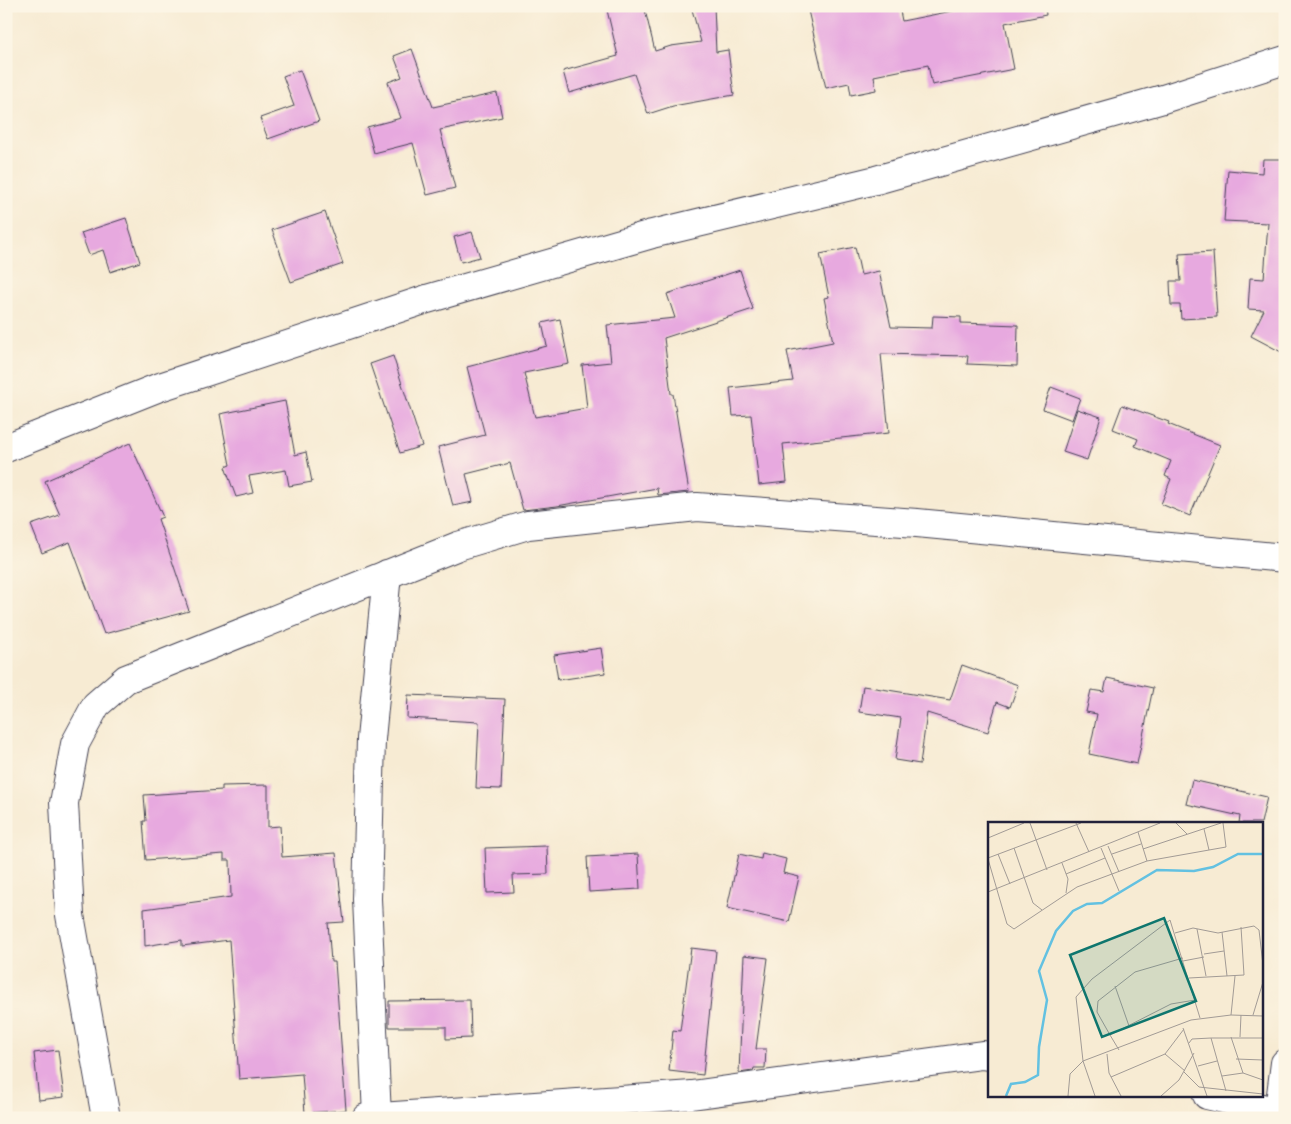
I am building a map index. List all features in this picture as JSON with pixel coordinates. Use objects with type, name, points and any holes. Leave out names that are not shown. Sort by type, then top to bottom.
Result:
[{"type":"street","points":[[6,448],[157,388],[427,299],[652,234],[876,180],[1163,99],[1285,60]]},
{"type":"street","points":[[106,1118],[70,914],[64,803],[75,744],[96,704],[126,679],[458,546],[528,525],[697,507],[917,523],[1285,558]]},
{"type":"street","points":[[388,574],[371,739],[367,899],[371,1117],[692,1095],[982,1055],[988,1056]]},
{"type":"street","points":[[1211,1096],[1278,1115],[1285,1063]]},
{"type":"building","points":[[606,6],[644,6],[655,51],[671,46],[701,42],[691,6],[714,6],[716,52],[728,50],[734,95],[673,106],[648,114],[634,74],[569,93],[563,71],[618,56]]},
{"type":"building","points":[[807,6],[899,6],[902,21],[977,6],[1045,6],[1046,15],[1005,23],[1014,69],[932,85],[928,65],[874,76],[876,90],[851,95],[849,83],[826,88]]},
{"type":"building","points":[[412,49],[433,107],[497,93],[502,117],[440,130],[455,188],[427,195],[413,143],[374,153],[367,127],[401,118],[388,82],[402,77],[394,56]]},
{"type":"building","points":[[300,70],[319,121],[268,139],[260,118],[294,106],[283,76]]},
{"type":"building","points":[[1263,159],[1285,159],[1285,354],[1251,336],[1264,310],[1248,309],[1250,278],[1264,279],[1268,223],[1224,221],[1228,170],[1262,173]]},
{"type":"building","points":[[325,212],[343,264],[291,282],[272,230]]},
{"type":"building","points":[[126,218],[140,262],[110,272],[103,250],[89,255],[81,233]]},
{"type":"building","points":[[472,232],[480,257],[461,262],[454,237]]},
{"type":"building","points":[[855,247],[861,275],[879,271],[891,327],[932,328],[933,316],[961,317],[961,323],[1018,325],[1017,366],[967,364],[968,356],[881,354],[889,433],[783,444],[787,482],[759,485],[751,415],[733,416],[730,388],[793,381],[787,351],[833,342],[824,298],[829,297],[820,254]]},
{"type":"building","points":[[1213,252],[1217,317],[1181,319],[1180,305],[1171,305],[1170,281],[1181,281],[1179,254]]},
{"type":"building","points":[[740,270],[753,309],[664,338],[671,394],[673,394],[689,492],[658,495],[657,488],[557,506],[523,510],[510,463],[466,474],[473,502],[453,506],[438,447],[485,435],[467,367],[547,346],[542,323],[560,319],[569,364],[524,373],[535,417],[587,408],[582,365],[611,362],[607,325],[675,318],[667,294]]},
{"type":"building","points":[[393,356],[422,446],[400,453],[370,364]]},
{"type":"building","points":[[1051,387],[1080,398],[1072,420],[1043,409]]},
{"type":"building","points":[[285,401],[295,455],[306,452],[312,482],[289,486],[286,470],[249,476],[253,493],[236,497],[225,467],[230,465],[220,414]]},
{"type":"building","points":[[1122,405],[1169,422],[1168,424],[1220,445],[1190,516],[1161,504],[1171,479],[1165,476],[1171,461],[1135,446],[1138,439],[1113,429]]},
{"type":"building","points":[[1077,409],[1101,417],[1087,460],[1063,452]]},
{"type":"building","points":[[130,443],[163,517],[158,519],[189,611],[104,634],[70,542],[42,553],[31,525],[60,515],[45,481]]},
{"type":"building","points":[[601,648],[605,673],[558,680],[554,655]]},
{"type":"building","points":[[962,665],[1018,685],[1010,707],[997,702],[988,732],[927,713],[920,764],[895,760],[901,718],[859,712],[863,686],[950,700]]},
{"type":"building","points":[[1107,678],[1153,688],[1137,764],[1089,754],[1097,714],[1086,712],[1091,690],[1104,692]]},
{"type":"building","points":[[408,695],[505,699],[501,789],[476,788],[479,722],[407,718]]},
{"type":"building","points":[[1192,780],[1267,797],[1261,822],[1239,822],[1240,816],[1186,804]]},
{"type":"building","points":[[268,785],[268,827],[280,826],[282,857],[336,853],[344,922],[328,923],[331,962],[335,962],[346,1110],[305,1113],[302,1074],[239,1079],[229,940],[182,946],[182,940],[145,946],[144,909],[231,897],[230,860],[224,860],[224,854],[146,860],[143,821],[146,821],[144,795],[222,790],[222,786]]},
{"type":"building","points":[[547,846],[548,874],[513,875],[514,892],[487,893],[485,848]]},
{"type":"building","points":[[762,853],[786,859],[783,873],[799,877],[789,922],[727,908],[739,854],[761,859]]},
{"type":"building","points":[[638,854],[640,889],[589,892],[587,857]]},
{"type":"building","points":[[691,948],[716,951],[703,1075],[669,1071],[673,1030],[680,1031]]},
{"type":"building","points":[[744,955],[768,958],[756,1049],[766,1049],[765,1068],[754,1068],[753,1071],[739,1073]]},
{"type":"building","points":[[470,1000],[471,1038],[446,1039],[446,1027],[389,1027],[389,1001]]},
{"type":"building","points":[[58,1050],[64,1097],[39,1100],[34,1053]]}]
